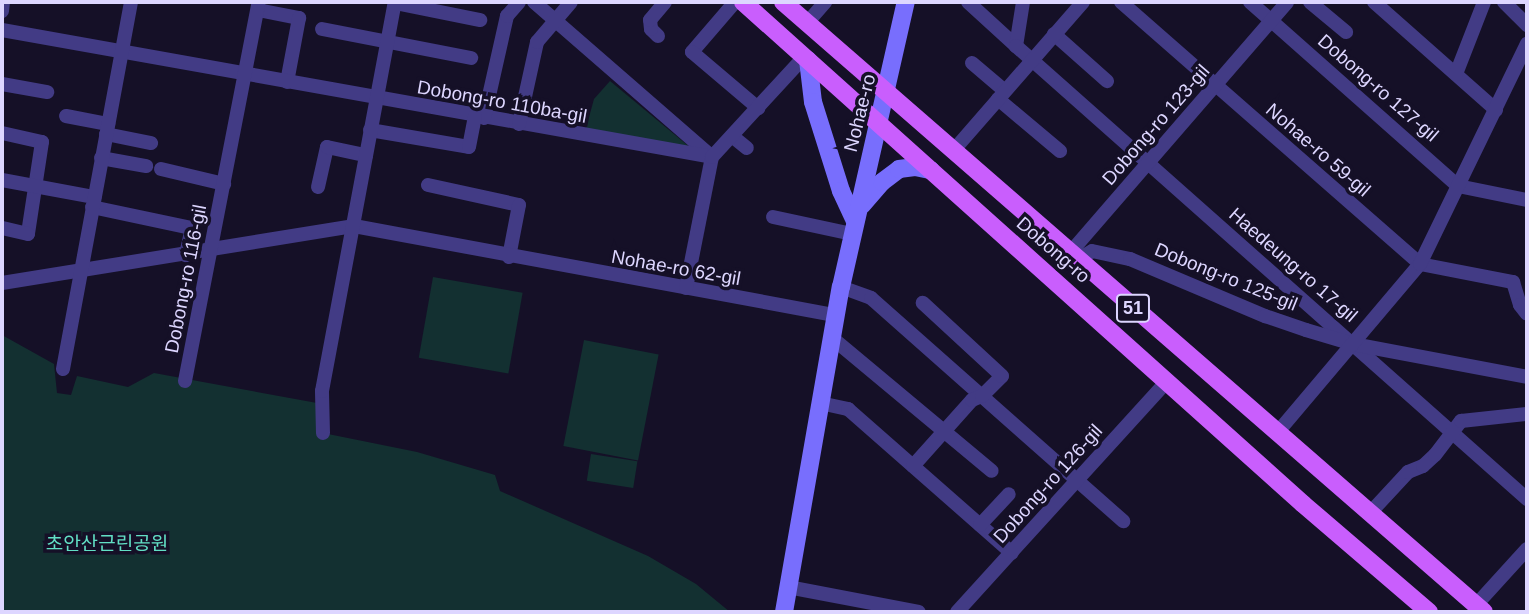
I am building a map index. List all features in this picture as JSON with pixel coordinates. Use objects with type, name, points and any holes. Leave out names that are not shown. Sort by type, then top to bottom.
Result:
[{"type":"main road","name":"Dobong-ro","points":[[743,2],[1303,505],[1429,612]]},
{"type":"main road","name":"Dobong-ro","points":[[783,2],[1480,609]]},
{"type":"main road","name":"Nohae-ro","points":[[784,612],[841,287],[906,2]]},
{"type":"main road","points":[[806,59],[813,102],[825,142],[841,191],[856,221]]},
{"type":"main road","points":[[856,221],[881,181],[899,169],[915,167],[930,170]]},
{"type":"street","points":[[2,11],[4,2]]},
{"type":"street","points":[[63,369],[129,2]]},
{"type":"street","points":[[323,433],[322,391],[395,2],[480,20]]},
{"type":"street","points":[[370,130],[469,147],[480,117],[507,16],[519,2]]},
{"type":"street","points":[[534,2],[712,157]]},
{"type":"street","points":[[519,124],[537,42],[571,2]]},
{"type":"street","points":[[658,36],[651,29],[650,20],[665,2]]},
{"type":"street","points":[[735,2],[692,52],[758,108]]},
{"type":"street","points":[[807,23],[825,2]]},
{"type":"street","name":"Haedeung-ro 17-gil","points":[[968,2],[1527,499]]},
{"type":"street","points":[[1016,46],[1023,2]]},
{"type":"street","points":[[953,151],[1083,2]]},
{"type":"street","name":"Nohae-ro 59-gil","points":[[1121,2],[1420,264],[1513,282],[1520,305],[1527,314]]},
{"type":"street","points":[[1250,2],[1271,20]]},
{"type":"street","name":"Dobong-ro 123-gil","points":[[1073,257],[1148,163],[1287,2]]},
{"type":"street","points":[[1310,2],[1346,32]]},
{"type":"street","points":[[1374,2],[1496,110]]},
{"type":"street","points":[[1455,74],[1484,2]]},
{"type":"street","points":[[1504,2],[1527,25]]},
{"type":"street","name":"Dobong-ro 116-gil","points":[[185,381],[258,6],[299,18],[286,82]]},
{"type":"street","name":"Dobong-ro 127-gil","points":[[1271,20],[1458,186]]},
{"type":"street","points":[[322,29],[471,58]]},
{"type":"street","name":"Dobong-ro 110ba-gil","points":[[2,30],[712,157]]},
{"type":"street","points":[[1054,34],[1107,81]]},
{"type":"street","points":[[1277,433],[1420,264],[1527,44]]},
{"type":"street","points":[[686,288],[712,157],[806,59]]},
{"type":"street","points":[[972,62],[1060,151]]},
{"type":"street","points":[[2,83],[47,92]]},
{"type":"street","points":[[66,116],[151,143]]},
{"type":"street","points":[[2,133],[42,142],[28,233],[2,228]]},
{"type":"street","points":[[732,136],[747,148]]},
{"type":"street","points":[[318,187],[327,147],[366,155]]},
{"type":"street","points":[[101,158],[146,166]]},
{"type":"street","name":"Dobong-ro 116-gil","points":[[161,169],[224,184]]},
{"type":"street","points":[[2,180],[35,186],[192,228],[186,254]]},
{"type":"street","points":[[428,185],[519,205],[509,257]]},
{"type":"street","points":[[1458,186],[1527,200]]},
{"type":"street","points":[[773,217],[856,221]]},
{"type":"street","name":"Nohae-ro 62-gil","points":[[2,283],[354,226],[509,257],[836,315]]},
{"type":"street","name":"Dobong-ro 125-gil","points":[[1073,257],[1092,251],[1130,259],[1265,316],[1353,344],[1527,377]]},
{"type":"street","points":[[841,287],[871,298],[1123,521]]},
{"type":"street","points":[[913,466],[972,400],[982,396],[1002,376],[923,303]]},
{"type":"street","points":[[831,337],[992,471]]},
{"type":"street","name":"Dobong-ro 126-gil","points":[[957,612],[1167,381]]},
{"type":"street","points":[[820,403],[848,409],[1013,553]]},
{"type":"street","points":[[1370,513],[1408,472],[1423,466],[1435,455],[1461,421],[1527,414]]},
{"type":"street","points":[[980,525],[1009,494]]},
{"type":"street","points":[[1480,609],[1527,549]]},
{"type":"street","points":[[788,587],[880,608],[919,612]]},
{"type":"green space","points":[[610,81],[692,149],[585,132],[594,99]]},
{"type":"green space","points":[[433,277],[523,293],[508,374],[419,358]]},
{"type":"green space","name":"초안산근린공원","points":[[2,335],[54,364],[57,393],[71,395],[77,376],[128,387],[154,373],[317,403],[323,433],[417,452],[495,475],[500,491],[648,556],[696,584],[730,612],[2,612]]},
{"type":"green space","points":[[584,340],[659,355],[638,461],[563,446]]},
{"type":"green space","points":[[591,454],[637,461],[633,488],[587,481]]}]
